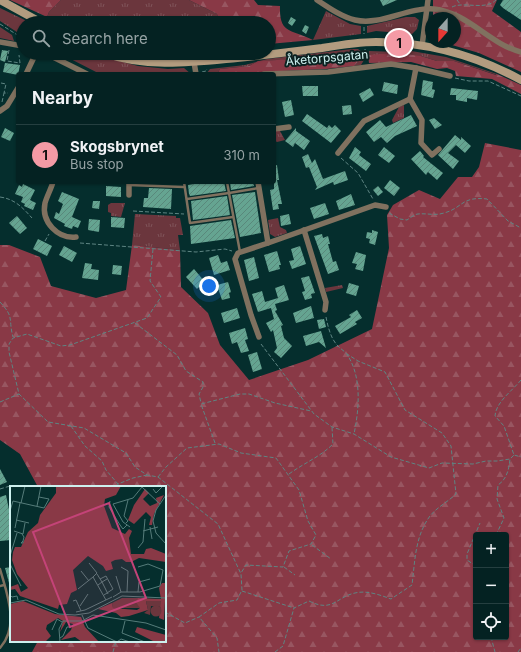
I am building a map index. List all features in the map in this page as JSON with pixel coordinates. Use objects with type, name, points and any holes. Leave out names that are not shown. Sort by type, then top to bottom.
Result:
[{"type":"street","points":[[0,0],[29,16]]},
{"type":"street","points":[[317,0],[349,18],[364,21],[427,9],[448,12],[478,27],[497,42],[521,52]]},
{"type":"street","points":[[422,46],[428,0]]},
{"type":"street","points":[[0,42],[16,45]]},
{"type":"street","points":[[276,52],[365,42],[422,46],[464,56],[521,80]]},
{"type":"street","points":[[27,72],[33,60]]},
{"type":"street","points":[[59,60],[83,72]]},
{"type":"street","points":[[134,60],[147,63],[165,64],[211,60]]},
{"type":"street","points":[[194,62],[195,72]]},
{"type":"street","name":"Åketorpsgatan","points":[[276,74],[328,72],[391,64],[450,76]]},
{"type":"street","points":[[416,68],[410,99],[422,120],[421,143],[423,147],[432,155],[439,149]]},
{"type":"street","points":[[0,110],[7,106],[16,92]]},
{"type":"street","points":[[338,153],[364,121],[410,99]]},
{"type":"street","points":[[276,129],[289,127]]},
{"type":"street","points":[[52,184],[45,203],[48,220],[51,227],[59,234],[67,237],[76,237]]},
{"type":"street","points":[[129,184],[129,195]]},
{"type":"street","points":[[258,185],[268,243]]},
{"type":"street","points":[[259,337],[236,270],[235,262],[238,254],[376,205],[386,207]]},
{"type":"street","points":[[304,230],[326,302],[325,310]]},
{"type":"lane","points":[[143,184],[184,187],[190,223],[234,217]]},
{"type":"lane","points":[[228,184],[234,217],[238,254]]},
{"type":"lane","points":[[187,199],[230,193],[258,185]]},
{"type":"lane","points":[[0,569],[10,616],[10,629],[7,638],[0,647]]},
{"type":"lane","points":[[0,586],[4,585]]},
{"type":"path","points":[[457,0],[460,5]]},
{"type":"path","points":[[452,6],[488,4],[496,0]]},
{"type":"path","points":[[364,21],[367,66]]},
{"type":"path","points":[[0,24],[16,34]]},
{"type":"path","points":[[10,44],[7,61],[20,63],[19,60]]},
{"type":"path","points":[[200,72],[206,71],[211,67]]},
{"type":"path","points":[[450,76],[469,81],[488,81],[521,96]]},
{"type":"path","points":[[1,83],[6,84],[2,103]]},
{"type":"path","points":[[4,93],[14,95]]},
{"type":"path","points":[[338,153],[344,161],[358,173],[376,205]]},
{"type":"path","points":[[0,197],[8,198],[17,203],[32,218]]},
{"type":"path","points":[[386,207],[390,215],[407,220],[418,214],[431,215],[445,213],[466,200],[475,198],[487,199],[508,221],[521,228]]},
{"type":"path","points":[[133,211],[189,214]]},
{"type":"path","points":[[45,241],[49,234]]},
{"type":"path","points":[[76,237],[80,243],[196,252],[226,249],[238,254]]},
{"type":"path","points":[[13,338],[27,334],[61,346],[70,345],[147,318],[160,297],[150,281],[153,248]]},
{"type":"path","points":[[0,302],[9,311],[12,319],[13,338],[10,344],[10,352],[19,394],[48,422],[84,428],[126,453],[135,467],[147,475]]},
{"type":"path","points":[[242,590],[294,608],[309,601],[315,604],[328,606],[355,593],[372,592],[391,599],[412,585],[416,543],[430,515],[447,503],[456,494],[451,446],[442,433],[405,410],[385,372],[358,362],[339,348],[332,337],[325,310]]},
{"type":"path","points":[[135,322],[177,355],[186,371],[203,382],[203,387],[199,394],[215,444]]},
{"type":"path","points":[[259,337],[261,346],[312,411],[332,427],[354,434],[390,457],[416,466],[429,468],[442,463],[473,464],[510,459],[514,455]]},
{"type":"path","points":[[347,354],[356,374],[358,413],[354,434]]},
{"type":"path","points":[[514,455],[504,426],[495,416],[495,410],[521,380]]},
{"type":"path","points":[[0,402],[19,394]]},
{"type":"path","points":[[202,404],[240,394],[250,394],[275,403],[312,411]]},
{"type":"path","points":[[70,425],[85,446],[102,461],[106,470],[118,484],[133,478],[147,475],[158,477],[218,524],[241,574],[242,590],[237,600],[219,603],[199,617],[185,623],[166,613]]},
{"type":"path","points":[[288,475],[301,465],[322,454],[333,444],[332,427]]},
{"type":"path","points":[[158,477],[166,467],[187,448],[219,444],[241,452],[276,458],[298,490],[308,521],[316,535],[311,544],[290,551],[283,567]]},
{"type":"path","points":[[514,455],[521,457]]},
{"type":"path","points":[[498,532],[504,518],[497,500],[498,485],[504,481],[510,459]]},
{"type":"path","points":[[0,489],[10,486]]},
{"type":"path","points":[[476,532],[480,523]]},
{"type":"path","points":[[473,540],[467,554],[467,560],[473,564]]},
{"type":"path","points":[[311,544],[331,559]]},
{"type":"path","points":[[241,574],[246,565],[283,567],[295,575]]},
{"type":"path","points":[[275,652],[283,646],[294,608]]},
{"type":"path","points":[[199,617],[217,638],[219,652]]},
{"type":"path","points":[[492,640],[495,652]]},
{"type":"path","points":[[114,652],[116,642]]},
{"type":"path","points":[[518,652],[521,648]]},
{"type":"green space","points":[[10,0],[61,0],[49,12],[47,16]]},
{"type":"green space","points":[[61,0],[189,0],[217,14],[218,16],[47,16],[49,12]]},
{"type":"green space","points":[[189,0],[254,0],[258,5],[280,6],[280,15],[284,27],[313,40],[276,43],[276,16],[218,16],[217,14]]},
{"type":"green space","points":[[433,0],[497,0],[492,11],[521,32],[521,72],[479,53],[461,48],[461,12],[433,12]]},
{"type":"green space","points":[[0,8],[17,16],[16,31],[0,21]]},
{"type":"green space","points":[[326,11],[350,24],[361,26],[361,34],[313,40]]},
{"type":"green space","points":[[406,17],[415,17],[419,20],[417,29],[412,34],[376,31],[367,33],[367,26]]},
{"type":"green space","points":[[0,27],[12,35],[14,41],[0,38]]},
{"type":"green space","points":[[358,49],[363,53],[364,60],[361,65],[354,66],[358,62],[353,56],[260,61]]},
{"type":"green space","points":[[400,49],[446,57],[497,75],[454,61],[437,61],[421,56],[368,55],[369,51],[398,52]]},
{"type":"green space","points":[[396,53],[421,56],[437,61],[454,61],[496,75],[497,74],[521,85],[521,94],[492,79],[456,76],[455,71],[447,68],[437,69],[411,62],[369,63],[368,55]]},
{"type":"green space","points":[[353,56],[359,59],[354,66],[326,69],[218,72],[220,69],[249,66],[258,61]]},
{"type":"green space","points":[[73,60],[116,60],[138,66],[168,69],[184,68],[189,72],[96,72]]},
{"type":"green space","points":[[256,62],[249,66],[220,69],[218,72],[208,72],[210,69],[245,65]]},
{"type":"green space","points":[[404,105],[404,118],[393,123],[392,120],[399,107]]},
{"type":"green space","points":[[276,131],[280,131],[285,140],[277,142]]},
{"type":"green space","points":[[485,143],[521,150],[521,652],[32,652],[37,642],[166,642],[166,486],[37,486],[20,454],[0,440],[0,245],[9,245],[40,257],[51,286],[96,298],[126,290],[132,245],[180,250],[181,287],[208,313],[220,345],[249,380],[308,360],[372,329],[389,248],[387,215],[393,205],[419,190],[440,199],[458,177],[472,177],[479,167]]},
{"type":"green space","points":[[111,203],[125,203],[121,217],[111,216],[111,213],[108,212],[108,205]]},
{"type":"green space","points":[[135,214],[176,216],[176,218],[180,218],[183,235],[178,235],[180,250],[132,245]]},
{"type":"green space","points":[[278,218],[280,227],[286,230],[287,233],[275,237],[270,234],[268,220]]},
{"type":"green space","points":[[342,285],[343,288],[326,292],[325,288]]},
{"type":"building","points":[[380,0],[397,0],[383,6]]},
{"type":"building","points":[[503,0],[521,0],[521,20],[500,5]]},
{"type":"building","points":[[291,17],[296,20],[292,26],[288,23]]},
{"type":"building","points":[[305,25],[309,27],[306,34],[302,31]]},
{"type":"building","points":[[2,50],[8,51],[5,62],[0,60]]},
{"type":"building","points":[[5,63],[20,65],[19,72],[16,72],[16,75],[3,72]]},
{"type":"building","points":[[423,80],[433,82],[432,89],[435,90],[433,98],[421,95]]},
{"type":"building","points":[[384,82],[398,85],[397,94],[382,91]]},
{"type":"building","points":[[302,86],[318,86],[318,96],[303,96]]},
{"type":"building","points":[[370,88],[374,95],[363,102],[359,94]]},
{"type":"building","points":[[451,88],[478,91],[477,100],[467,98],[467,102],[456,100],[456,95],[450,95]]},
{"type":"building","points":[[291,100],[294,115],[285,117],[282,102]]},
{"type":"building","points":[[351,105],[352,114],[343,115],[342,106]]},
{"type":"building","points":[[307,114],[327,128],[329,125],[332,128],[335,125],[341,131],[331,143],[302,121]]},
{"type":"building","points":[[411,115],[417,126],[395,136],[387,143],[381,137],[374,142],[366,132],[380,120],[386,127]]},
{"type":"building","points":[[434,118],[442,125],[435,129],[429,120]]},
{"type":"building","points":[[5,128],[14,133],[10,141],[1,137]]},
{"type":"building","points":[[296,128],[296,131],[310,141],[304,150],[295,143],[293,147],[285,141]]},
{"type":"building","points":[[455,135],[461,140],[461,137],[471,146],[465,153],[456,145],[448,153],[459,161],[453,169],[438,155]]},
{"type":"building","points":[[355,147],[361,152],[359,155],[371,164],[366,171],[349,158]]},
{"type":"building","points":[[384,147],[395,156],[389,163],[378,155]]},
{"type":"building","points":[[420,151],[424,156],[423,157],[443,173],[437,180],[428,172],[426,175],[411,159]]},
{"type":"building","points":[[308,154],[312,163],[315,159],[323,179],[345,171],[348,180],[334,185],[333,182],[315,190],[317,187],[309,167],[306,168],[302,157]]},
{"type":"building","points":[[276,165],[279,180],[277,180],[282,204],[278,204],[279,209],[273,210],[270,190],[274,189],[274,184],[276,184]]},
{"type":"building","points":[[390,180],[400,188],[394,196],[384,188]]},
{"type":"building","points":[[23,184],[35,190],[30,200],[36,203],[33,210],[24,206],[25,204],[21,202],[23,197],[15,194],[19,185],[22,187]]},
{"type":"building","points":[[224,184],[226,191],[190,196],[188,185]]},
{"type":"building","points":[[230,184],[254,184],[254,186],[231,190]]},
{"type":"building","points":[[106,186],[121,187],[121,197],[106,196]]},
{"type":"building","points":[[378,186],[383,192],[378,196],[373,190]]},
{"type":"building","points":[[149,188],[172,189],[171,209],[143,207],[144,198],[148,198]]},
{"type":"building","points":[[62,192],[79,199],[72,217],[81,221],[78,228],[73,226],[72,229],[64,226],[65,224],[54,218],[56,212],[59,214],[63,204],[58,201]]},
{"type":"building","points":[[255,192],[261,233],[240,237],[232,195]]},
{"type":"building","points":[[351,194],[355,205],[339,210],[336,201]]},
{"type":"building","points":[[227,196],[230,215],[193,220],[191,201]]},
{"type":"building","points":[[93,201],[100,201],[99,209],[92,208]]},
{"type":"building","points":[[325,203],[329,214],[314,219],[310,208]]},
{"type":"building","points":[[289,214],[291,224],[281,226],[280,216]]},
{"type":"building","points":[[17,216],[27,228],[20,234],[9,223]]},
{"type":"building","points":[[111,217],[125,218],[124,228],[111,227]]},
{"type":"building","points":[[89,219],[100,220],[99,232],[88,230]]},
{"type":"building","points":[[231,220],[235,238],[191,244],[190,226]]},
{"type":"building","points":[[372,230],[378,232],[375,245],[369,243],[370,239],[366,238],[367,232],[372,233]]},
{"type":"building","points":[[322,234],[323,238],[328,236],[330,244],[328,244],[333,262],[336,261],[339,270],[328,274],[314,236]]},
{"type":"building","points":[[38,239],[52,246],[47,256],[33,249]]},
{"type":"building","points":[[64,246],[77,253],[72,262],[59,255]]},
{"type":"building","points":[[300,246],[306,264],[292,269],[289,261],[294,260],[291,249]]},
{"type":"building","points":[[277,251],[281,265],[279,265],[280,269],[269,272],[264,255]]},
{"type":"building","points":[[356,252],[366,255],[363,271],[355,269],[357,264],[352,263]]},
{"type":"building","points":[[218,255],[221,263],[227,261],[230,270],[214,275],[209,258]]},
{"type":"building","points":[[254,257],[259,278],[249,281],[244,260]]},
{"type":"building","points":[[85,263],[92,264],[91,269],[99,270],[98,280],[82,278]]},
{"type":"building","points":[[113,265],[122,266],[121,275],[112,274]]},
{"type":"building","points":[[194,269],[205,282],[197,289],[186,277]]},
{"type":"building","points":[[309,276],[315,293],[311,294],[312,298],[305,300],[302,292],[305,291],[301,278]]},
{"type":"building","points":[[228,282],[231,292],[229,293],[230,298],[222,300],[217,285]]},
{"type":"building","points":[[349,283],[359,286],[356,296],[346,293]]},
{"type":"building","points":[[284,285],[289,300],[275,304],[277,310],[275,311],[283,325],[281,326],[284,338],[292,346],[281,358],[274,352],[277,348],[273,330],[271,332],[266,323],[274,319],[271,308],[258,312],[252,294],[262,291],[265,302],[278,298],[275,288]]},
{"type":"building","points":[[311,306],[314,318],[296,323],[293,313]]},
{"type":"building","points":[[237,308],[240,318],[224,323],[221,313]]},
{"type":"building","points":[[357,310],[362,318],[355,322],[357,324],[340,334],[335,326],[351,317],[349,315]]},
{"type":"building","points":[[324,319],[326,327],[319,329],[317,320]]},
{"type":"building","points":[[245,328],[248,339],[245,340],[249,351],[241,353],[237,342],[232,344],[229,333]]},
{"type":"building","points":[[321,331],[326,348],[319,342],[306,346],[303,336]]},
{"type":"building","points":[[257,352],[262,369],[253,372],[248,355]]},
{"type":"building","points":[[0,469],[7,482],[0,485]]},
{"type":"building","points":[[6,495],[10,514],[10,540],[0,541],[0,497]]},
{"type":"building","points":[[10,567],[10,583],[9,583],[5,568]]},
{"type":"place","name":"Skogsbrynet","points":[[399,43]]}]
